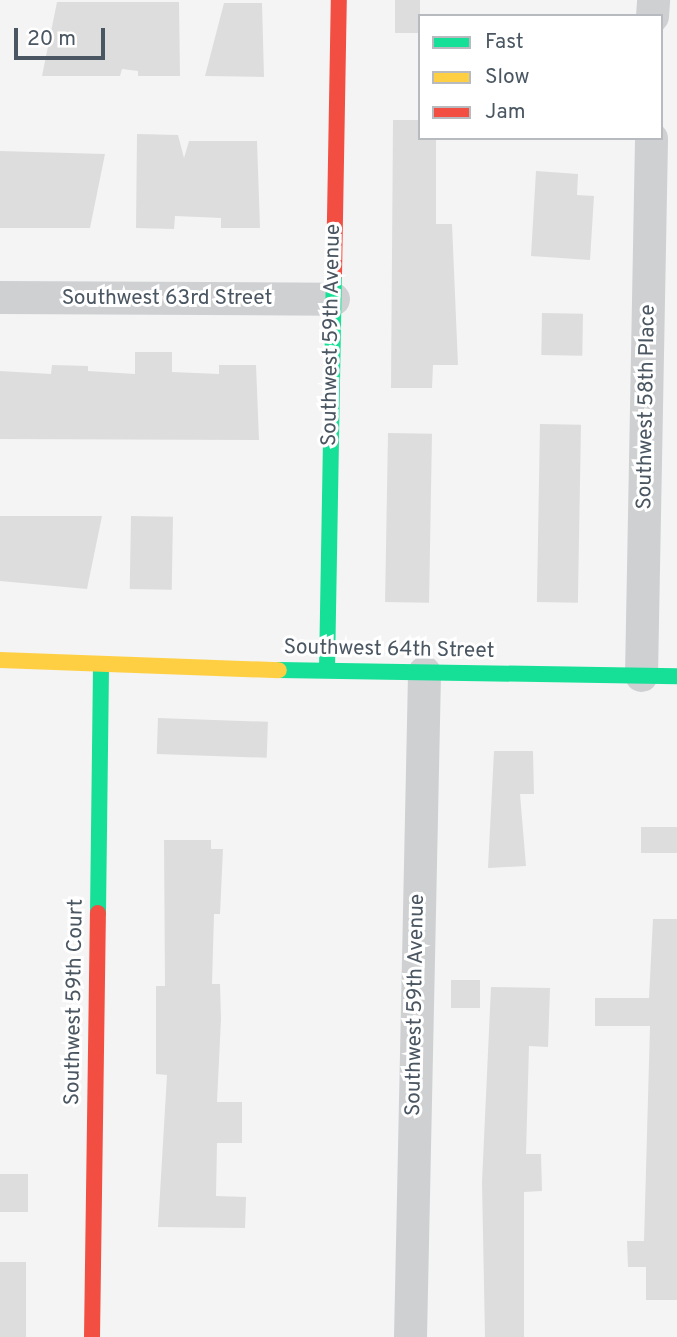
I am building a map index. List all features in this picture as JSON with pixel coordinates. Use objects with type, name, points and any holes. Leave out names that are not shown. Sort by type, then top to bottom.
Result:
[{"type":"street","name":"Southwest 59th Avenue","points":[[327,669],[339,0]]},
{"type":"street","name":"Southwest 58th Place","points":[[641,675],[651,140]]},
{"type":"street","name":"Southwest 63rd Street","points":[[0,298],[333,299]]},
{"type":"street","name":"Southwest 64th Street","points":[[0,660],[56,658],[101,667],[677,676]]},
{"type":"street","name":"Southwest 64th Street","points":[[54,681],[101,667]]},
{"type":"street","name":"Southwest 59th Court","points":[[92,1337],[101,667]]},
{"type":"street","name":"Southwest 59th Avenue","points":[[410,1337],[424,672]]},
{"type":"building","points":[[395,0],[420,0],[418,33],[395,33]]},
{"type":"building","points":[[57,2],[179,2],[180,76],[138,76],[138,71],[122,69],[120,76],[42,76]]},
{"type":"building","points":[[224,3],[262,3],[264,77],[205,76]]},
{"type":"building","points":[[393,120],[418,120],[418,140],[436,140],[436,224],[452,224],[458,365],[433,365],[432,388],[391,388]]},
{"type":"building","points":[[137,134],[178,135],[184,158],[189,141],[257,141],[260,228],[221,228],[221,218],[175,216],[174,229],[136,228]]},
{"type":"building","points":[[0,151],[105,154],[90,228],[0,228]]},
{"type":"building","points":[[536,171],[578,174],[577,195],[594,196],[590,260],[531,256]]},
{"type":"building","points":[[542,313],[583,314],[582,356],[541,355]]},
{"type":"building","points":[[135,352],[172,352],[172,372],[219,374],[219,365],[256,365],[259,440],[0,439],[0,371],[51,374],[52,365],[88,366],[88,371],[135,374]]},
{"type":"building","points":[[540,424],[581,425],[578,603],[537,602]]},
{"type":"building","points":[[388,433],[432,434],[429,603],[385,602]]},
{"type":"building","points":[[0,516],[102,516],[87,589],[0,581]]},
{"type":"building","points":[[131,516],[173,517],[172,590],[130,589]]},
{"type":"building","points":[[158,718],[268,722],[267,758],[157,754]]},
{"type":"building","points":[[494,751],[533,751],[534,794],[520,794],[526,866],[488,868]]},
{"type":"building","points":[[641,827],[677,827],[677,853],[641,853]]},
{"type":"building","points":[[164,840],[211,840],[211,849],[223,849],[220,914],[214,914],[212,984],[220,984],[217,1102],[242,1102],[242,1143],[217,1143],[216,1196],[246,1197],[245,1228],[158,1227],[167,1075],[156,1074],[156,986],[165,986]]},
{"type":"building","points":[[653,919],[677,919],[677,1300],[646,1300],[646,1267],[628,1267],[627,1241],[644,1241],[650,1026],[595,1026],[595,998],[649,998]]},
{"type":"building","points":[[451,980],[480,980],[480,1008],[451,1008]]},
{"type":"building","points":[[491,987],[550,988],[548,1047],[529,1046],[526,1154],[541,1154],[542,1191],[524,1192],[524,1337],[485,1337],[482,1182]]},
{"type":"building","points":[[0,1174],[28,1174],[28,1212],[0,1212]]},
{"type":"building","points":[[0,1262],[26,1262],[26,1337],[0,1337]]},
{"type":"traffic: fast","points":[[327,669],[334,275]]},
{"type":"traffic: fast","points":[[98,913],[101,667]]},
{"type":"traffic: fast","points":[[279,670],[677,676]]},
{"type":"traffic: slow","points":[[0,660],[279,670]]},
{"type":"traffic: jam","points":[[334,275],[339,0]]},
{"type":"traffic: jam","points":[[92,1337],[98,913]]}]
